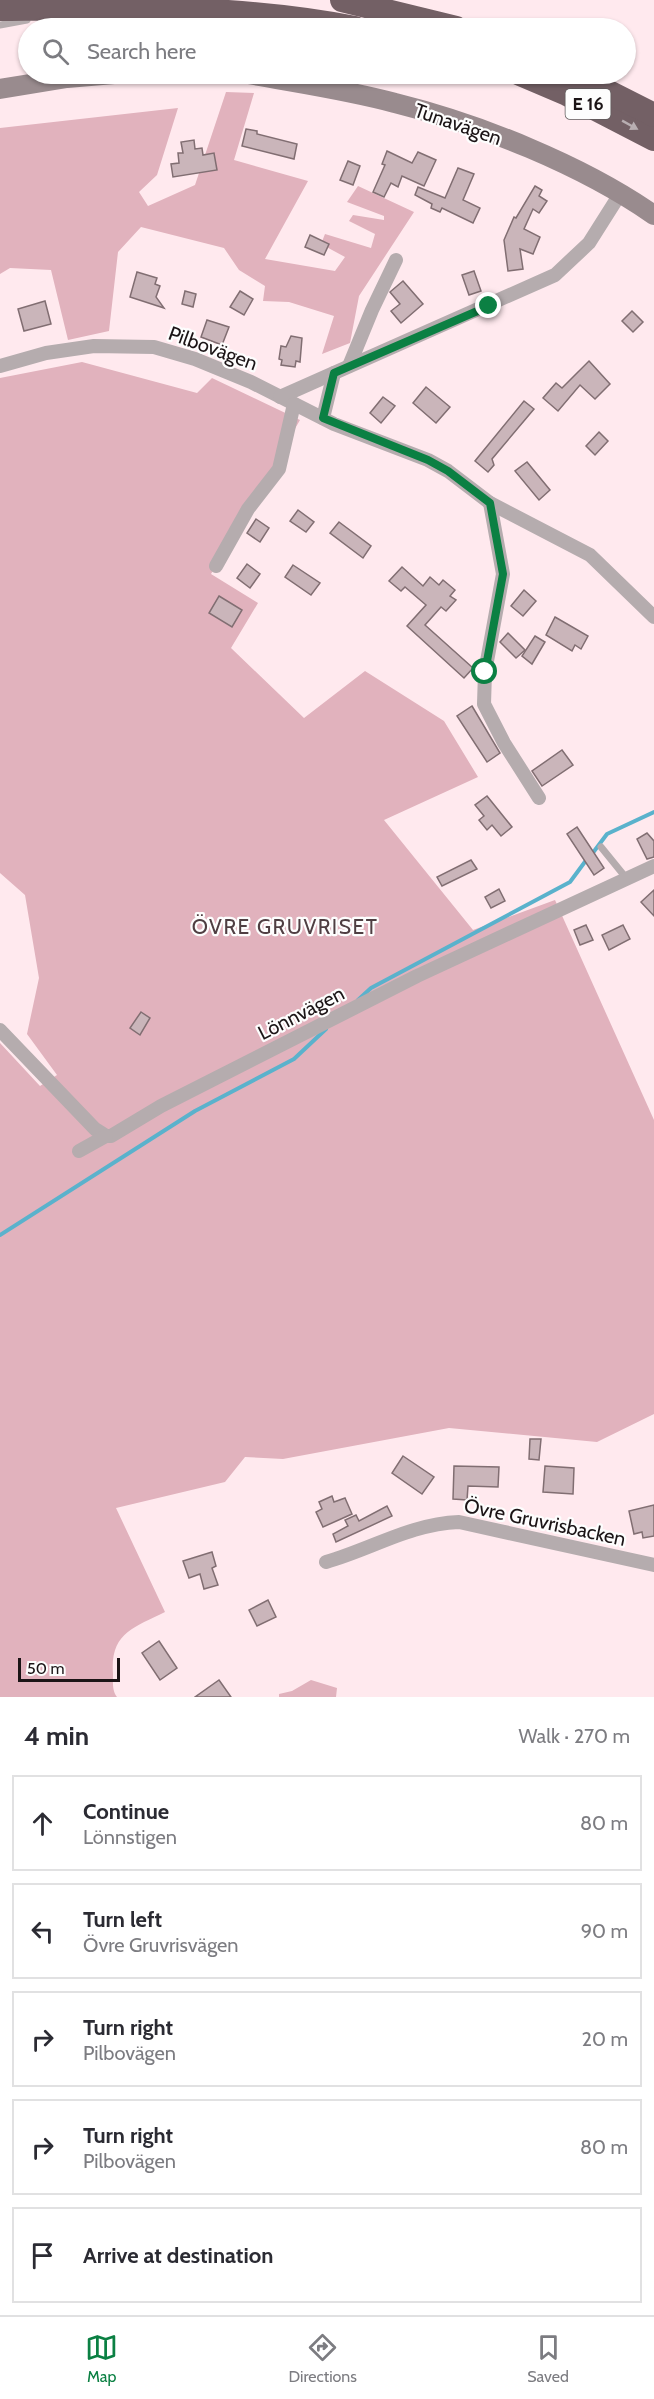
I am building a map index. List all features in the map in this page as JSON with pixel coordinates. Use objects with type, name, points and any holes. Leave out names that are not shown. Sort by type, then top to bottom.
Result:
[{"type":"highway","points":[[342,0],[415,18]]},
{"type":"highway","points":[[0,9],[178,9],[257,13],[290,18]]},
{"type":"highway","name":"E 16","points":[[544,84],[654,139]]},
{"type":"highway","name":"E 16","points":[[593,84],[654,115]]},
{"type":"street","points":[[0,89],[30,84]]},
{"type":"street","name":"Tunavägen","points":[[302,84],[382,99],[464,123],[540,154],[620,194],[654,215]]},
{"type":"street","points":[[280,398],[555,275],[589,243],[620,194]]},
{"type":"street","points":[[349,366],[396,260]]},
{"type":"street","name":"Pilbovägen","points":[[0,366],[46,353],[94,346],[154,347],[195,359],[238,376],[323,418],[438,466],[461,479],[490,503],[590,555],[654,617]]},
{"type":"street","points":[[323,418],[334,373]]},
{"type":"street","points":[[216,566],[248,509],[279,469],[294,404]]},
{"type":"street","points":[[490,503],[503,574],[485,672],[484,704],[504,743],[539,798]]},
{"type":"street","name":"Lönnvägen","points":[[79,1151],[106,1136],[111,1136],[161,1106],[417,976],[654,866]]},
{"type":"street","points":[[0,1030],[94,1130],[106,1136]]},
{"type":"street","name":"Övre Gruvrisbacken","points":[[326,1562],[416,1528],[437,1523],[459,1522],[654,1565]]},
{"type":"lane","points":[[38,18],[92,8]]},
{"type":"lane","points":[[0,25],[18,22]]},
{"type":"lane","points":[[601,848],[627,879]]},
{"type":"shaded area","points":[[226,92],[254,93],[234,160],[308,181],[265,259],[335,271],[345,257],[321,244],[325,234],[371,248],[375,234],[349,221],[353,215],[384,220],[384,216],[347,202],[358,186],[414,212],[359,296],[350,343],[322,354],[334,316],[289,302],[263,301],[265,286],[239,270],[224,248],[141,227],[118,252],[109,331],[68,340],[51,270],[10,268],[0,274],[0,128],[178,108],[157,175],[139,192],[148,206],[195,185]]},
{"type":"shaded area","points":[[82,362],[197,393],[212,378],[300,420],[211,574],[258,603],[231,648],[304,718],[365,671],[444,721],[478,777],[384,820],[473,930],[555,900],[654,1120],[654,1414],[597,1442],[449,1428],[283,1459],[245,1457],[225,1482],[116,1508],[165,1612],[134,1628],[126,1634],[115,1649],[113,1686],[117,1697],[0,1697],[0,1043],[40,1086],[57,1075],[27,1034],[39,978],[25,895],[0,873],[0,378]]},
{"type":"shaded area","points":[[311,1680],[337,1688],[336,1697],[279,1697],[279,1694],[292,1691]]},
{"type":"building","points":[[246,129],[297,144],[294,159],[242,146]]},
{"type":"building","points":[[194,140],[195,149],[202,148],[203,155],[214,153],[217,170],[173,177],[171,164],[179,163],[178,153],[183,153],[181,142]]},
{"type":"building","points":[[387,151],[412,163],[418,152],[436,160],[424,186],[402,176],[398,187],[391,183],[384,197],[373,192],[385,165],[382,164]]},
{"type":"building","points":[[348,161],[360,166],[353,185],[340,180]]},
{"type":"building","points":[[458,168],[474,174],[463,200],[480,208],[473,223],[442,208],[440,212],[431,208],[432,204],[415,195],[418,187],[445,198]]},
{"type":"building","points":[[535,186],[542,190],[539,196],[547,201],[539,213],[533,209],[524,229],[540,237],[533,254],[520,249],[523,269],[508,271],[504,240],[514,217],[516,218]]},
{"type":"building","points":[[310,235],[329,244],[324,255],[305,247]]},
{"type":"building","points":[[474,271],[481,291],[469,295],[462,275]]},
{"type":"building","points":[[137,272],[157,278],[155,284],[160,286],[156,297],[164,308],[130,297]]},
{"type":"building","points":[[403,281],[423,304],[401,323],[391,311],[400,304],[390,292]]},
{"type":"building","points":[[185,291],[196,294],[193,307],[182,304]]},
{"type":"building","points":[[240,291],[253,299],[244,315],[230,307]]},
{"type":"building","points":[[45,301],[51,324],[24,331],[18,309]]},
{"type":"building","points":[[632,311],[643,322],[633,332],[622,321]]},
{"type":"building","points":[[207,320],[229,327],[222,345],[201,337]]},
{"type":"building","points":[[291,336],[302,338],[300,362],[296,361],[295,367],[281,365],[282,360],[279,359],[281,346],[286,347]]},
{"type":"building","points":[[589,361],[610,384],[595,399],[580,385],[558,411],[543,398],[556,383],[562,388]]},
{"type":"building","points":[[426,387],[450,407],[436,423],[413,403]]},
{"type":"building","points":[[383,397],[395,406],[381,423],[370,413]]},
{"type":"building","points":[[524,401],[534,409],[492,459],[494,465],[488,472],[475,461]]},
{"type":"building","points":[[599,432],[608,441],[595,455],[586,446]]},
{"type":"building","points":[[527,462],[550,490],[539,500],[515,471]]},
{"type":"building","points":[[298,510],[314,522],[306,532],[290,521]]},
{"type":"building","points":[[256,519],[269,528],[260,542],[247,533]]},
{"type":"building","points":[[339,522],[371,546],[363,558],[330,533]]},
{"type":"building","points":[[247,564],[260,574],[250,588],[237,578]]},
{"type":"building","points":[[293,565],[320,583],[311,595],[285,577]]},
{"type":"building","points":[[402,567],[423,586],[430,577],[439,585],[443,580],[455,590],[450,596],[456,600],[446,611],[441,607],[425,625],[473,668],[464,678],[407,626],[426,605],[405,587],[401,591],[389,581]]},
{"type":"building","points":[[524,590],[536,601],[523,616],[511,606]]},
{"type":"building","points":[[219,596],[242,610],[232,627],[209,613]]},
{"type":"building","points":[[555,617],[588,636],[581,649],[575,645],[572,651],[546,635]]},
{"type":"building","points":[[508,633],[525,650],[516,658],[500,642]]},
{"type":"building","points":[[535,636],[545,642],[532,664],[522,656]]},
{"type":"building","points":[[472,706],[500,753],[487,762],[457,716]]},
{"type":"building","points":[[562,750],[573,765],[542,786],[532,771]]},
{"type":"building","points":[[487,796],[512,827],[501,836],[492,825],[487,830],[479,820],[484,816],[475,805]]},
{"type":"building","points":[[577,827],[604,868],[594,875],[567,834]]},
{"type":"building","points":[[647,833],[654,841],[654,857],[647,859],[637,839]]},
{"type":"building","points":[[471,860],[477,869],[442,886],[437,877]]},
{"type":"building","points":[[499,889],[505,901],[491,908],[485,897]]},
{"type":"building","points":[[654,890],[654,916],[641,902]]},
{"type":"building","points":[[586,925],[593,940],[580,945],[574,930]]},
{"type":"building","points":[[623,925],[630,939],[609,950],[602,935]]},
{"type":"building","points":[[141,1012],[150,1018],[140,1035],[130,1028]]},
{"type":"building","points":[[530,1439],[541,1439],[539,1460],[529,1459]]},
{"type":"building","points":[[403,1456],[434,1477],[422,1494],[392,1473]]},
{"type":"building","points":[[454,1466],[499,1467],[498,1487],[468,1486],[467,1500],[453,1499]]},
{"type":"building","points":[[545,1466],[574,1468],[573,1494],[543,1492]]},
{"type":"building","points":[[332,1496],[334,1502],[345,1498],[352,1514],[323,1527],[316,1512],[322,1509],[319,1502]]},
{"type":"building","points":[[654,1505],[654,1536],[643,1538],[642,1532],[634,1534],[629,1511]]},
{"type":"building","points":[[387,1506],[392,1516],[336,1542],[333,1534],[348,1526],[345,1520],[356,1515],[359,1521]]},
{"type":"building","points":[[212,1552],[216,1566],[212,1568],[218,1585],[204,1589],[200,1574],[189,1578],[183,1561]]},
{"type":"building","points":[[268,1600],[276,1617],[257,1626],[249,1610]]},
{"type":"building","points":[[159,1641],[177,1668],[160,1680],[142,1653]]},
{"type":"building","points":[[219,1680],[231,1697],[195,1697]]},
{"type":"waterway","points":[[592,854],[607,834],[654,812]]},
{"type":"waterway","points":[[358,1000],[371,988],[570,882],[587,859]]},
{"type":"waterway","points":[[0,1235],[195,1111],[294,1059],[326,1029]]},
{"type":"district","name":"ÖVRE GRUVRISET","points":[[285,927]]},
{"type":"route","points":[[485,672],[496,623],[503,574],[490,503],[461,479],[428,460],[323,418],[334,373],[489,306]]}]
